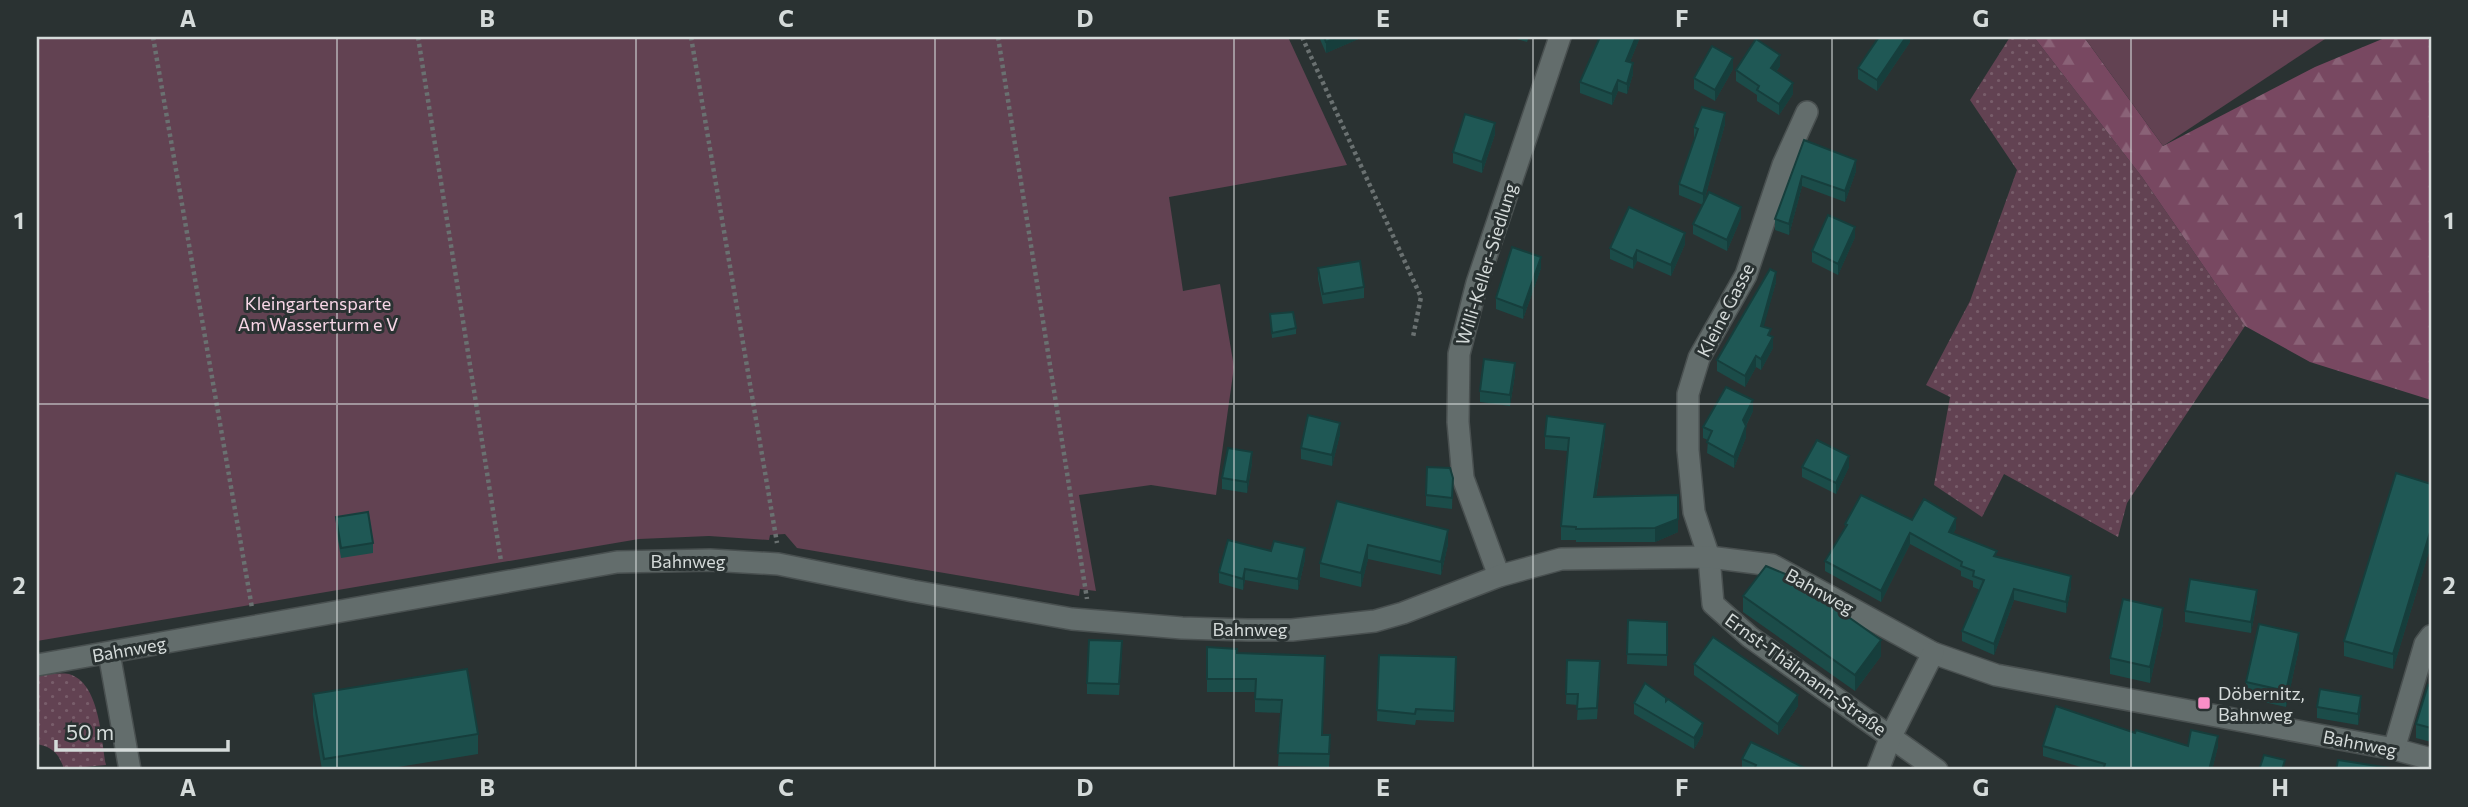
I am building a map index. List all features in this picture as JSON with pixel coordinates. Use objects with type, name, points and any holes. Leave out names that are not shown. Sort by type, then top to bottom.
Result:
[{"type":"street","name":"Willi-Keller-Siedlung","points":[[1499,576],[1463,478],[1458,422],[1459,354],[1477,284],[1560,37]]},
{"type":"street","name":"Kleine Gasse","points":[[1709,557],[1694,512],[1688,450],[1688,394],[1699,358],[1746,275],[1783,165],[1807,112]]},
{"type":"street","name":"Bahnweg","points":[[37,665],[617,562],[710,559],[778,564],[913,592],[1087,621],[1239,630],[1292,630],[1375,621],[1499,576],[1561,559],[1709,557],[1772,565],[1933,653],[1996,676],[2394,749],[2431,759]]},
{"type":"street","name":"Ernst-Thälmann-Straße","points":[[1709,557],[1713,604],[1751,638],[1937,770]]},
{"type":"street","points":[[2394,749],[2425,644],[2431,636]]},
{"type":"street","points":[[108,653],[131,770]]},
{"type":"street","points":[[1878,770],[1891,736],[1933,653]]},
{"type":"path","points":[[153,37],[253,626]]},
{"type":"path","points":[[418,37],[505,583]]},
{"type":"path","points":[[691,37],[776,534],[778,564]]},
{"type":"path","points":[[998,37],[1087,590],[1087,621]]},
{"type":"path","points":[[1302,37],[1421,297],[1413,337]]},
{"type":"green space","name":"Kleingartensparte Am Wasserturm e V","points":[[37,37],[1288,37],[1347,165],[1169,197],[1183,291],[1220,284],[1234,367],[1216,495],[1151,485],[1079,495],[1096,591],[1080,589],[1079,596],[797,548],[785,534],[770,535],[769,540],[709,536],[639,539],[37,641]]},
{"type":"green space","points":[[2010,37],[2034,37],[2142,177],[2245,326],[2127,503],[2118,537],[2004,474],[1982,517],[1934,485],[1950,397],[1926,385],[1970,301],[2017,170],[1970,100]]},
{"type":"green space","points":[[2034,37],[2084,37],[2163,146],[2315,67],[2387,37],[2426,37],[2431,42],[2431,400],[2310,362],[2245,326],[2142,177]]},
{"type":"green space","points":[[2084,37],[2328,37],[2163,146]]},
{"type":"green space","points":[[69,674],[79,679],[87,688],[97,713],[106,765],[64,769],[55,752],[37,744],[37,676]]},
{"type":"building","points":[[1324,37],[1338,37],[1326,42]]},
{"type":"building","points":[[1600,37],[1636,37],[1626,61],[1633,63],[1627,84],[1618,80],[1612,94],[1580,82]]},
{"type":"building","points":[[1879,37],[1906,37],[1877,80],[1858,68]]},
{"type":"building","points":[[1756,39],[1780,55],[1771,68],[1793,83],[1779,104],[1757,90],[1759,86],[1736,70]]},
{"type":"building","points":[[1712,46],[1733,58],[1715,90],[1694,78]]},
{"type":"building","points":[[1702,107],[1725,113],[1703,194],[1679,184],[1698,129],[1694,127]]},
{"type":"building","points":[[1465,114],[1495,123],[1482,162],[1453,152]]},
{"type":"building","points":[[1804,140],[1856,160],[1845,191],[1802,176],[1789,224],[1775,219]]},
{"type":"building","points":[[1709,192],[1741,207],[1727,240],[1693,224]]},
{"type":"building","points":[[1629,207],[1685,233],[1671,265],[1637,250],[1633,259],[1610,248]]},
{"type":"building","points":[[1828,215],[1855,227],[1838,264],[1812,251]]},
{"type":"building","points":[[1512,247],[1541,257],[1523,308],[1496,298]]},
{"type":"building","points":[[1360,261],[1364,287],[1323,294],[1318,268]]},
{"type":"building","points":[[1770,269],[1776,272],[1761,326],[1771,329],[1768,335],[1773,337],[1761,359],[1756,356],[1745,376],[1717,360]]},
{"type":"building","points":[[1293,312],[1296,328],[1272,333],[1270,314]]},
{"type":"building","points":[[1484,359],[1515,363],[1510,395],[1480,391]]},
{"type":"building","points":[[1726,387],[1753,400],[1743,420],[1746,426],[1734,457],[1707,442],[1712,431],[1703,427]]},
{"type":"building","points":[[1308,415],[1340,423],[1332,455],[1301,448]]},
{"type":"building","points":[[1547,416],[1605,424],[1594,497],[1678,495],[1678,519],[1655,528],[1576,529],[1561,526],[1569,438],[1545,436]]},
{"type":"building","points":[[1817,440],[1849,456],[1836,483],[1802,467]]},
{"type":"building","points":[[1228,448],[1252,452],[1247,482],[1222,478]]},
{"type":"building","points":[[1427,467],[1450,468],[1453,478],[1452,498],[1426,495]]},
{"type":"building","points":[[2396,473],[2431,484],[2431,529],[2393,654],[2344,641]]},
{"type":"building","points":[[1861,495],[1912,520],[1924,499],[1956,518],[1949,532],[1997,551],[1994,556],[2071,576],[2066,602],[2014,589],[1994,644],[1962,631],[1984,580],[1973,576],[1974,571],[1961,566],[1962,562],[1910,533],[1881,591],[1825,561]]},
{"type":"building","points":[[1337,501],[1448,530],[1441,562],[1368,545],[1361,573],[1320,563]]},
{"type":"building","points":[[368,512],[373,543],[341,548],[336,517]]},
{"type":"building","points":[[1228,540],[1271,551],[1274,541],[1305,548],[1298,579],[1245,569],[1243,579],[1219,572]]},
{"type":"building","points":[[1766,566],[1790,576],[1881,640],[1855,675],[1743,596]]},
{"type":"building","points":[[2190,579],[2257,590],[2251,622],[2185,611]]},
{"type":"building","points":[[2123,599],[2163,608],[2150,667],[2110,658]]},
{"type":"building","points":[[1628,620],[1667,622],[1667,655],[1627,654]]},
{"type":"building","points":[[2259,624],[2299,633],[2286,691],[2246,682]]},
{"type":"building","points":[[1713,637],[1798,695],[1778,724],[1694,664]]},
{"type":"building","points":[[1089,640],[1122,641],[1119,684],[1087,683]]},
{"type":"building","points":[[1207,647],[1237,649],[1237,653],[1325,656],[1322,735],[1330,735],[1329,754],[1278,753],[1282,700],[1255,699],[1256,679],[1207,679]]},
{"type":"building","points":[[1379,655],[1456,657],[1454,711],[1416,709],[1415,714],[1377,710]]},
{"type":"building","points":[[1567,660],[1600,661],[1597,708],[1577,709],[1578,694],[1566,694]]},
{"type":"building","points":[[467,669],[478,734],[324,759],[313,694]]},
{"type":"building","points":[[1645,683],[1666,698],[1666,701],[1668,699],[1703,723],[1694,738],[1634,703]]},
{"type":"building","points":[[2428,685],[2431,686],[2431,728],[2416,724]]},
{"type":"building","points":[[2320,689],[2361,696],[2358,714],[2317,707]]},
{"type":"building","points":[[2056,706],[2135,733],[2136,730],[2188,746],[2191,730],[2218,736],[2209,770],[2103,770],[2105,764],[2043,746]]},
{"type":"building","points":[[1751,742],[1807,769],[1754,770],[1756,765],[1742,759]]},
{"type":"building","points":[[2264,755],[2285,760],[2282,770],[2259,770]]},
{"type":"building","points":[[2338,760],[2403,770],[2336,770]]},
{"type":"place","name":"Döbernitz, Bahnweg","points":[[2204,703]]}]
